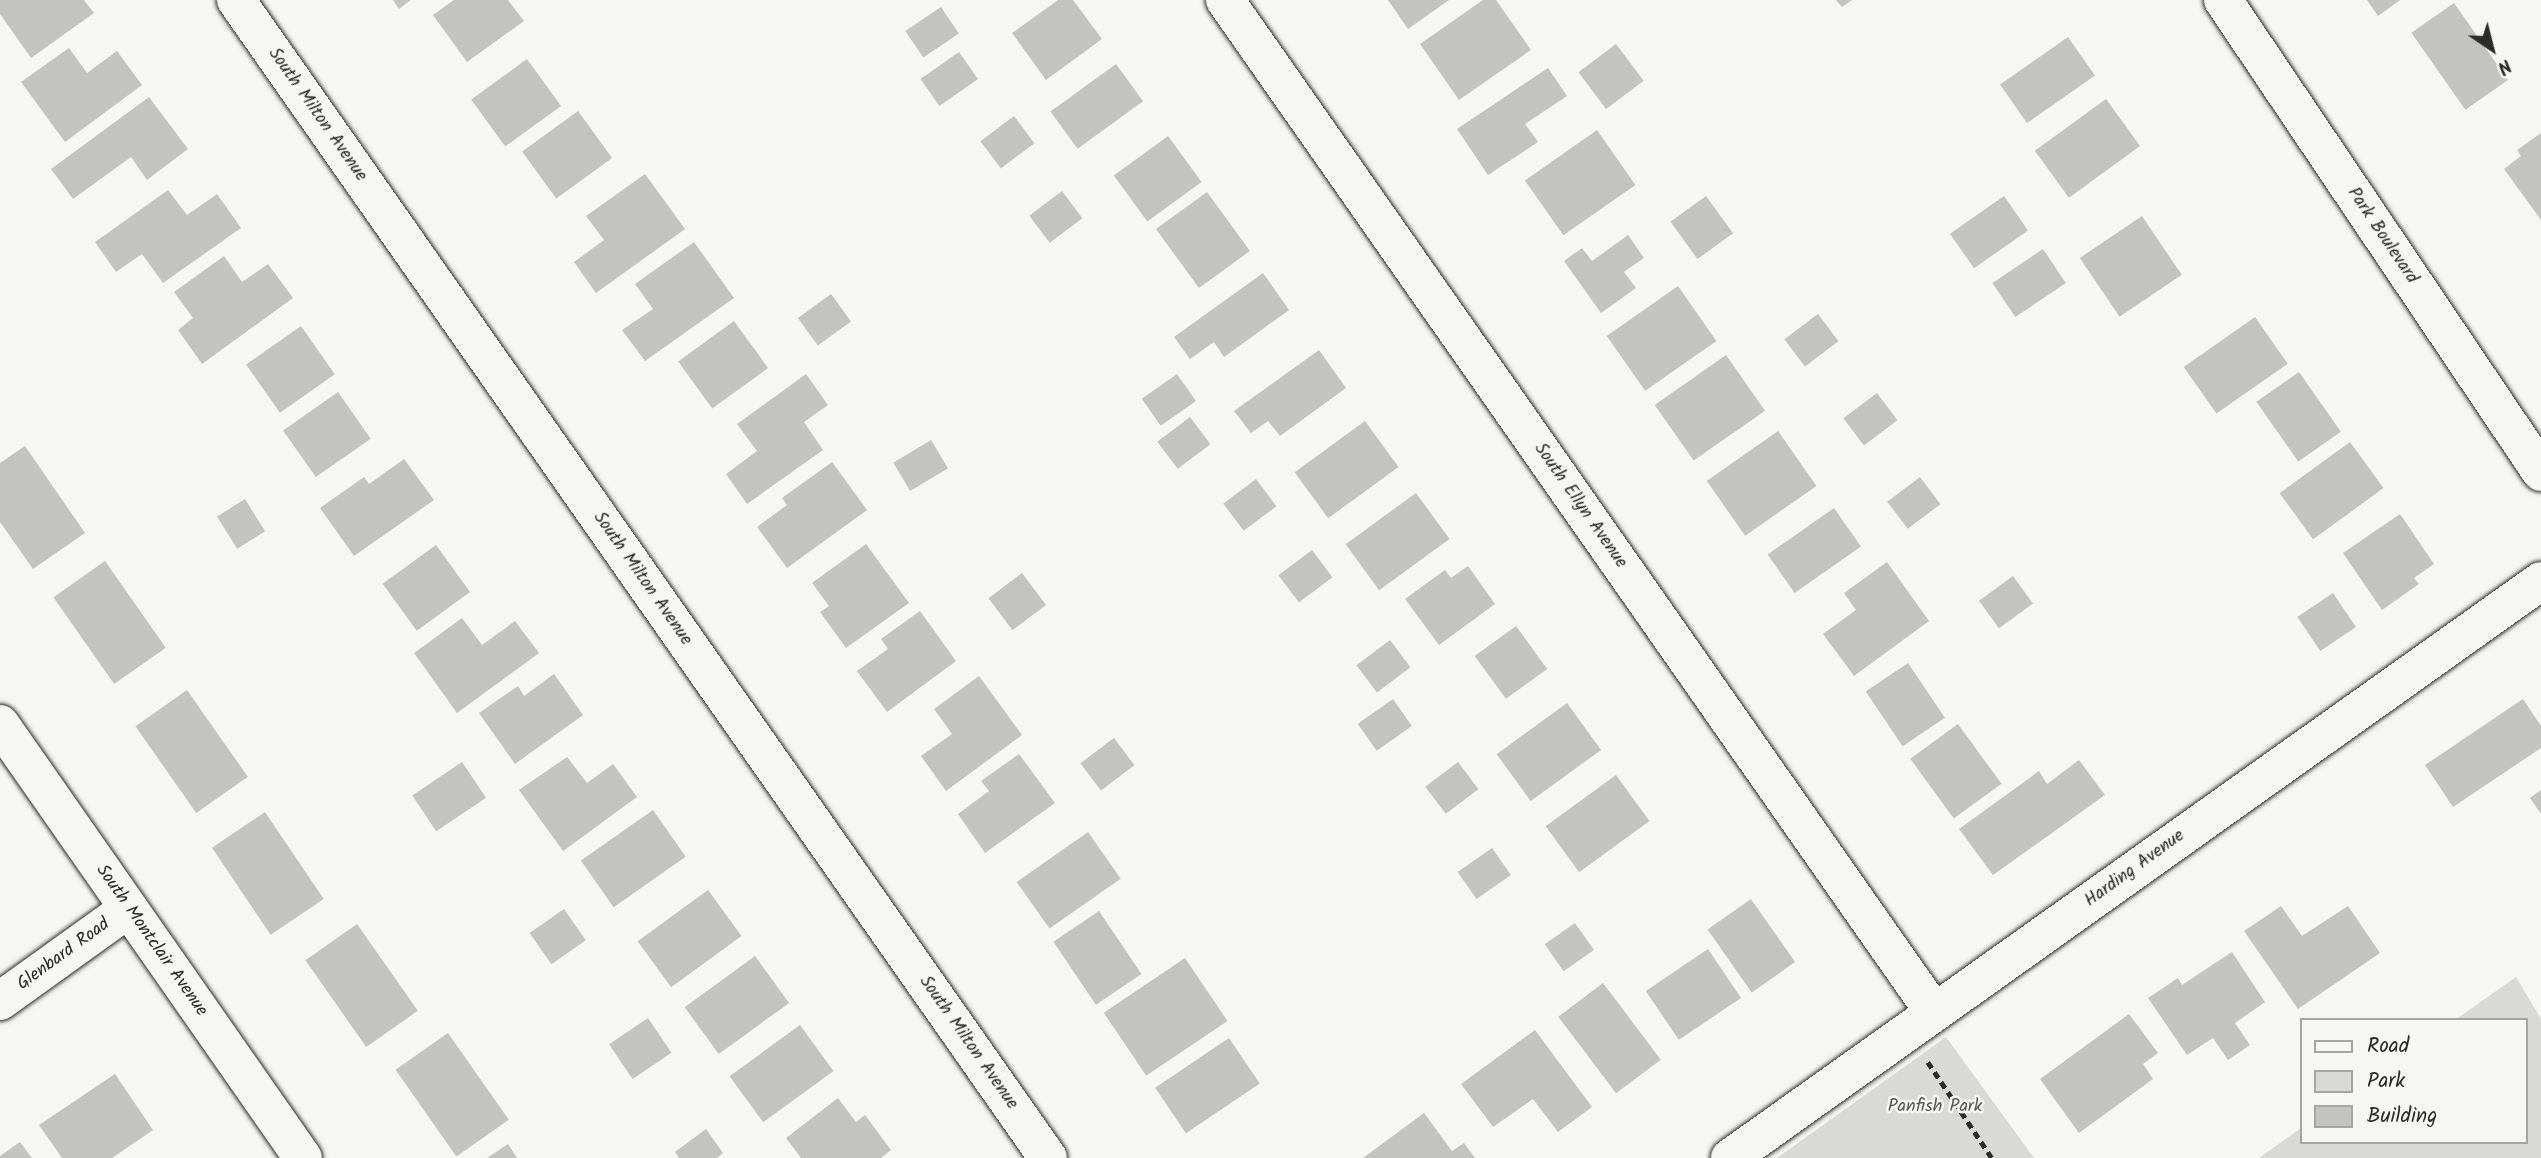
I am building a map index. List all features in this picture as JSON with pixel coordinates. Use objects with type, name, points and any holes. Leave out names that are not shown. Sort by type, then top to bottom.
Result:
[{"type":"street","name":"South Milton Avenue","points":[[236,0],[1048,1158]]},
{"type":"street","name":"South Ellyn Avenue","points":[[1225,0],[1934,1012]]},
{"type":"street","name":"Park Boulevard","points":[[2223,0],[2541,472]]},
{"type":"street","name":"Harding Avenue","points":[[1730,1158],[2541,581]]},
{"type":"street","name":"South Montclair Avenue","points":[[0,724],[303,1158]]},
{"type":"street","name":"Glenbard Road","points":[[0,1001],[128,909]]},
{"type":"path","points":[[1898,1038],[1924,1055],[1992,1158]]},
{"type":"green space","points":[[2516,977],[2541,1019],[2541,1158],[2259,1158],[2300,1129],[2300,1144],[2527,1144],[2527,1018],[2458,1018]]},
{"type":"green space","name":"Panfish Park","points":[[1946,1037],[2034,1158],[1777,1158]]},
{"type":"building","points":[[0,0],[84,0],[94,13],[31,58],[0,14]]},
{"type":"building","points":[[393,0],[411,0],[399,9]]},
{"type":"building","points":[[454,0],[508,0],[524,21],[467,62],[433,15]]},
{"type":"building","points":[[1058,0],[1073,0],[1102,39],[1046,80],[1012,33]]},
{"type":"building","points":[[1388,0],[1449,0],[1408,29]]},
{"type":"building","points":[[1483,0],[1496,0],[1531,50],[1459,100],[1420,44]]},
{"type":"building","points":[[1836,0],[1852,0],[1842,7]]},
{"type":"building","points":[[2367,0],[2400,0],[2378,16]]},
{"type":"building","points":[[2454,3],[2508,80],[2465,110],[2411,33]]},
{"type":"building","points":[[941,7],[959,34],[923,58],[905,31]]},
{"type":"building","points":[[2068,37],[2095,76],[2027,123],[2000,85]]},
{"type":"building","points":[[1616,44],[1644,81],[1606,109],[1578,72]]},
{"type":"building","points":[[69,48],[87,73],[117,51],[142,85],[65,142],[21,82]]},
{"type":"building","points":[[959,52],[978,79],[939,106],[920,79]]},
{"type":"building","points":[[527,59],[561,106],[505,146],[471,100]]},
{"type":"building","points":[[1116,64],[1143,101],[1078,149],[1050,112]]},
{"type":"building","points":[[1548,68],[1567,96],[1525,124],[1538,142],[1488,175],[1457,129]]},
{"type":"building","points":[[149,97],[188,149],[147,180],[131,157],[73,199],[51,169]]},
{"type":"building","points":[[2106,99],[2140,146],[2069,198],[2035,151]]},
{"type":"building","points":[[578,111],[612,158],[556,198],[522,152]]},
{"type":"building","points":[[1014,116],[1034,143],[1001,168],[980,141]]},
{"type":"building","points":[[1597,130],[1635,185],[1563,235],[1525,180]]},
{"type":"building","points":[[2541,133],[2541,220],[2504,169],[2521,156],[2517,150]]},
{"type":"building","points":[[1168,136],[1202,182],[1147,221],[1114,175]]},
{"type":"building","points":[[645,174],[685,229],[596,293],[574,262],[604,240],[586,216]]},
{"type":"building","points":[[168,190],[187,215],[217,194],[241,228],[163,283],[142,254],[116,272],[95,242]]},
{"type":"building","points":[[1062,191],[1082,218],[1050,243],[1029,216]]},
{"type":"building","points":[[1207,192],[1250,251],[1199,288],[1156,229]]},
{"type":"building","points":[[1706,196],[1733,233],[1697,259],[1670,222]]},
{"type":"building","points":[[2004,196],[2028,230],[1974,268],[1950,234]]},
{"type":"building","points":[[2142,216],[2182,275],[2120,317],[2080,258]]},
{"type":"building","points":[[1628,235],[1644,258],[1624,272],[1636,288],[1601,313],[1564,261],[1582,248],[1592,261]]},
{"type":"building","points":[[694,242],[734,298],[645,361],[622,330],[653,309],[635,284]]},
{"type":"building","points":[[2043,249],[2066,283],[2015,317],[1992,283]]},
{"type":"building","points":[[224,256],[242,282],[268,264],[293,298],[202,364],[178,330],[193,318],[174,292]]},
{"type":"building","points":[[1263,273],[1289,310],[1224,357],[1214,342],[1190,359],[1174,337]]},
{"type":"building","points":[[1678,286],[1716,341],[1645,391],[1607,336]]},
{"type":"building","points":[[831,294],[851,322],[818,346],[798,318]]},
{"type":"building","points":[[1818,314],[1838,341],[1805,366],[1784,339]]},
{"type":"building","points":[[2255,317],[2288,364],[2216,414],[2184,367]]},
{"type":"building","points":[[734,321],[768,368],[712,408],[678,362]]},
{"type":"building","points":[[301,326],[335,374],[280,413],[246,364]]},
{"type":"building","points":[[1319,350],[1346,388],[1280,436],[1268,421],[1251,433],[1234,411]]},
{"type":"building","points":[[1726,355],[1765,411],[1694,461],[1655,405]]},
{"type":"building","points":[[2299,372],[2341,432],[2298,462],[2256,402]]},
{"type":"building","points":[[806,374],[828,405],[804,422],[823,450],[747,504],[726,474],[757,451],[737,424]]},
{"type":"building","points":[[1177,374],[1196,401],[1161,426],[1142,399]]},
{"type":"building","points":[[338,392],[371,439],[316,477],[283,430]]},
{"type":"building","points":[[1877,393],[1897,420],[1864,445],[1843,418]]},
{"type":"building","points":[[1190,417],[1210,444],[1178,469],[1157,442]]},
{"type":"building","points":[[1365,421],[1399,467],[1328,518],[1295,472]]},
{"type":"building","points":[[1778,431],[1816,486],[1745,536],[1707,481]]},
{"type":"building","points":[[931,440],[948,468],[910,491],[893,463]]},
{"type":"building","points":[[2350,442],[2384,488],[2313,539],[2280,493]]},
{"type":"building","points":[[25,446],[85,533],[33,569],[0,522],[0,463]]},
{"type":"building","points":[[404,459],[434,500],[354,556],[320,508],[364,477],[369,484]]},
{"type":"building","points":[[832,462],[867,510],[787,568],[757,527],[787,505],[782,498]]},
{"type":"building","points":[[1920,477],[1940,504],[1908,529],[1887,502]]},
{"type":"building","points":[[1256,479],[1276,506],[1244,531],[1223,504]]},
{"type":"building","points":[[1416,493],[1450,539],[1379,590],[1346,544]]},
{"type":"building","points":[[245,499],[265,531],[237,549],[217,516]]},
{"type":"building","points":[[1834,508],[1861,547],[1795,593],[1768,554]]},
{"type":"building","points":[[2400,514],[2434,564],[2414,578],[2419,584],[2382,610],[2343,553]]},
{"type":"building","points":[[866,544],[909,603],[846,648],[820,612],[829,606],[812,583]]},
{"type":"building","points":[[436,545],[470,592],[417,631],[383,584]]},
{"type":"building","points":[[1312,550],[1332,577],[1299,602],[1278,575]]},
{"type":"building","points":[[105,561],[166,648],[114,684],[53,597]]},
{"type":"building","points":[[1887,562],[1929,621],[1854,676],[1823,634],[1856,610],[1844,593]]},
{"type":"building","points":[[1468,566],[1495,604],[1439,645],[1405,599],[1445,570],[1451,578]]},
{"type":"building","points":[[1022,573],[1046,605],[1013,630],[988,598]]},
{"type":"building","points":[[2013,576],[2033,604],[1999,628],[1979,601]]},
{"type":"building","points":[[2333,593],[2356,627],[2320,651],[2297,617]]},
{"type":"building","points":[[920,611],[956,661],[887,712],[857,671],[888,649],[881,639]]},
{"type":"building","points":[[462,618],[482,645],[515,621],[539,653],[457,713],[414,653]]},
{"type":"building","points":[[1516,626],[1547,669],[1506,699],[1475,656]]},
{"type":"building","points":[[1390,640],[1410,667],[1377,692],[1356,665]]},
{"type":"building","points":[[1908,663],[1945,718],[1903,746],[1866,692]]},
{"type":"building","points":[[554,674],[583,715],[515,764],[479,713],[518,686],[524,696]]},
{"type":"building","points":[[979,676],[1022,735],[946,791],[921,756],[952,734],[934,709]]},
{"type":"building","points":[[187,690],[248,777],[196,813],[135,726]]},
{"type":"building","points":[[1393,699],[1412,726],[1377,751],[1358,724]]},
{"type":"building","points":[[2523,699],[2541,726],[2541,748],[2453,807],[2425,765]]},
{"type":"building","points":[[1567,703],[1601,750],[1531,801],[1497,754]]},
{"type":"building","points":[[1958,724],[2001,784],[1954,819],[1910,759]]},
{"type":"building","points":[[1114,738],[1134,765],[1101,790],[1080,763]]},
{"type":"building","points":[[1019,754],[1055,803],[985,853],[958,814],[989,791],[981,781]]},
{"type":"building","points":[[567,757],[587,783],[613,764],[637,797],[563,851],[519,790]]},
{"type":"building","points":[[2079,760],[2105,795],[1993,875],[1959,829],[2039,771],[2047,784]]},
{"type":"building","points":[[462,762],[486,798],[436,831],[412,796]]},
{"type":"building","points":[[1458,762],[1478,789],[1446,814],[1425,787]]},
{"type":"building","points":[[1616,775],[1650,821],[1579,872],[1546,826]]},
{"type":"building","points":[[2541,790],[2541,814],[2530,798]]},
{"type":"building","points":[[653,810],[686,857],[614,907],[581,860]]},
{"type":"building","points":[[265,812],[324,899],[271,935],[212,848]]},
{"type":"building","points":[[1088,832],[1121,879],[1049,929],[1017,882]]},
{"type":"building","points":[[1492,848],[1511,875],[1477,899],[1458,872]]},
{"type":"building","points":[[708,890],[742,936],[671,987],[638,941]]},
{"type":"building","points":[[1751,899],[1795,962],[1752,992],[1708,929]]},
{"type":"building","points":[[2281,906],[2302,936],[2348,906],[2380,953],[2298,1009],[2244,931]]},
{"type":"building","points":[[564,909],[586,940],[551,964],[530,933]]},
{"type":"building","points":[[1099,911],[1141,974],[1096,1005],[1053,942]]},
{"type":"building","points":[[1575,923],[1594,950],[1564,971],[1545,944]]},
{"type":"building","points":[[357,924],[418,1011],[366,1047],[305,960]]},
{"type":"building","points":[[1708,949],[1741,998],[1679,1040],[1646,991]]},
{"type":"building","points":[[2232,952],[2265,1002],[2235,1023],[2250,1045],[2228,1060],[2213,1038],[2187,1055],[2148,998],[2178,978],[2182,985]]},
{"type":"building","points":[[755,956],[789,1003],[719,1054],[685,1007]]},
{"type":"building","points":[[1185,958],[1227,1021],[1146,1076],[1104,1013]]},
{"type":"building","points":[[1603,983],[1661,1060],[1616,1093],[1558,1017]]},
{"type":"building","points":[[2129,1014],[2158,1053],[2143,1064],[2153,1079],[2079,1133],[2040,1079]]},
{"type":"building","points":[[648,1018],[671,1053],[633,1079],[609,1044]]},
{"type":"building","points":[[800,1025],[834,1071],[763,1122],[730,1076]]},
{"type":"building","points":[[1535,1030],[1592,1107],[1558,1132],[1533,1099],[1493,1127],[1461,1084]]},
{"type":"building","points":[[448,1033],[509,1120],[456,1157],[396,1070]]},
{"type":"building","points":[[1229,1038],[1260,1084],[1186,1133],[1155,1088]]},
{"type":"building","points":[[115,1074],[153,1130],[112,1158],[62,1158],[39,1125]]},
{"type":"building","points":[[838,1098],[856,1122],[865,1115],[891,1150],[881,1158],[801,1158],[786,1138]]},
{"type":"building","points":[[1424,1113],[1452,1151],[1464,1143],[1475,1158],[1363,1158]]},
{"type":"building","points":[[706,1129],[723,1153],[717,1158],[679,1158],[675,1152]]},
{"type":"building","points":[[20,1142],[32,1158],[0,1158],[0,1156]]},
{"type":"building","points":[[508,1144],[517,1158],[487,1158]]}]
